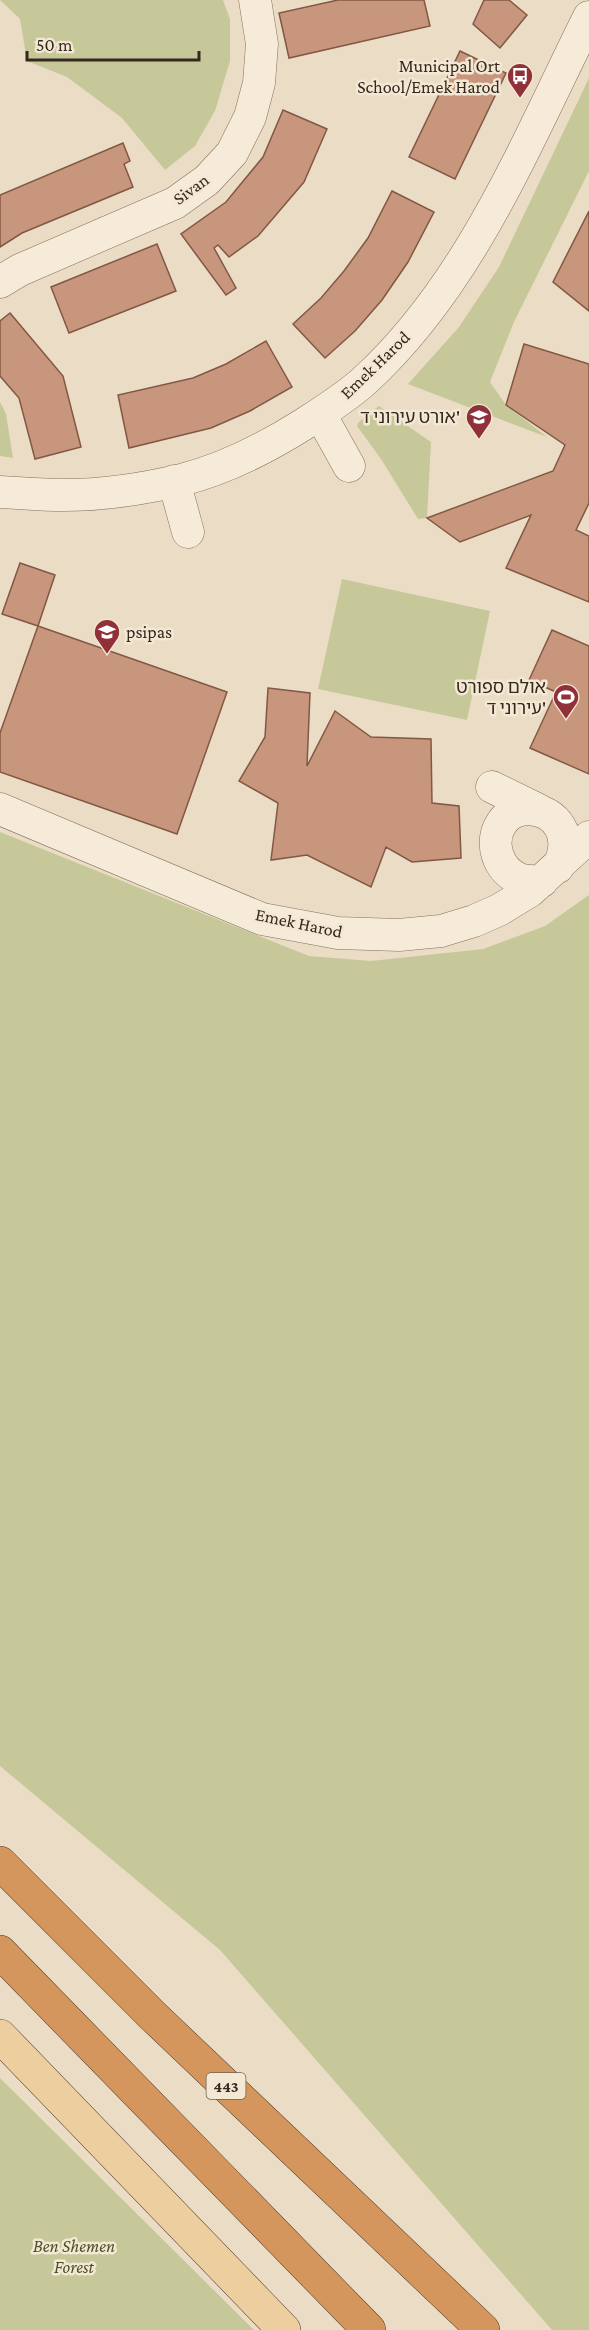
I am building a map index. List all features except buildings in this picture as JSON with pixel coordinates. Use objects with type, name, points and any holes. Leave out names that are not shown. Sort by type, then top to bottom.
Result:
[{"type":"highway","name":"443","points":[[0,1863],[152,2015],[483,2330]]},
{"type":"highway","points":[[0,1952],[369,2330]]},
{"type":"main road","points":[[0,2036],[284,2330]]},
{"type":"street","name":"Sivan","points":[[0,282],[20,270],[175,203],[207,180],[232,153],[250,117],[259,83],[262,44],[255,0]]},
{"type":"street","name":"Emek Harod","points":[[0,492],[64,495],[125,490],[174,481],[231,463],[277,441],[320,414],[363,382],[398,348],[430,308],[464,258],[492,211],[589,17]]},
{"type":"street","points":[[320,414],[349,466]]},
{"type":"street","points":[[174,481],[188,532]]},
{"type":"street","points":[[492,787],[539,810],[551,817],[562,830],[564,852],[550,874],[527,881],[510,874],[497,857],[495,840],[501,824],[508,817],[523,810],[539,810]]},
{"type":"street","name":"Emek Harod","points":[[0,808],[262,919],[338,933],[399,935],[441,931],[474,921],[499,910],[531,891],[589,837]]},
{"type":"green space","points":[[0,0],[223,0],[230,19],[230,61],[215,111],[195,146],[165,170],[122,118],[67,77],[27,61],[20,19]]},
{"type":"green space","points":[[589,78],[589,171],[514,322],[490,382],[506,405],[547,437],[408,384],[459,327],[499,267]]},
{"type":"green space","points":[[0,402],[6,414],[13,458],[0,456]]},
{"type":"green space","points":[[379,406],[431,442],[427,518],[418,519],[381,459],[357,426]]},
{"type":"green space","points":[[342,579],[490,611],[467,720],[318,689]]},
{"type":"green space","points":[[0,832],[309,956],[371,961],[483,949],[545,926],[589,895],[589,2330],[552,2330],[220,1950],[0,1766]]},
{"type":"green space","name":"Ben Shemen Forest","points":[[0,2078],[254,2330],[0,2330]]},
{"type":"place","name":"Municipal Ort School/Emek Harod","points":[[520,99]]},
{"type":"place","name":"אורט עירוני ד'","points":[[479,440]]},
{"type":"place","name":"psipas","points":[[107,655]]},
{"type":"place","name":"אולם ספורט עירוני ד'","points":[[566,720]]}]
